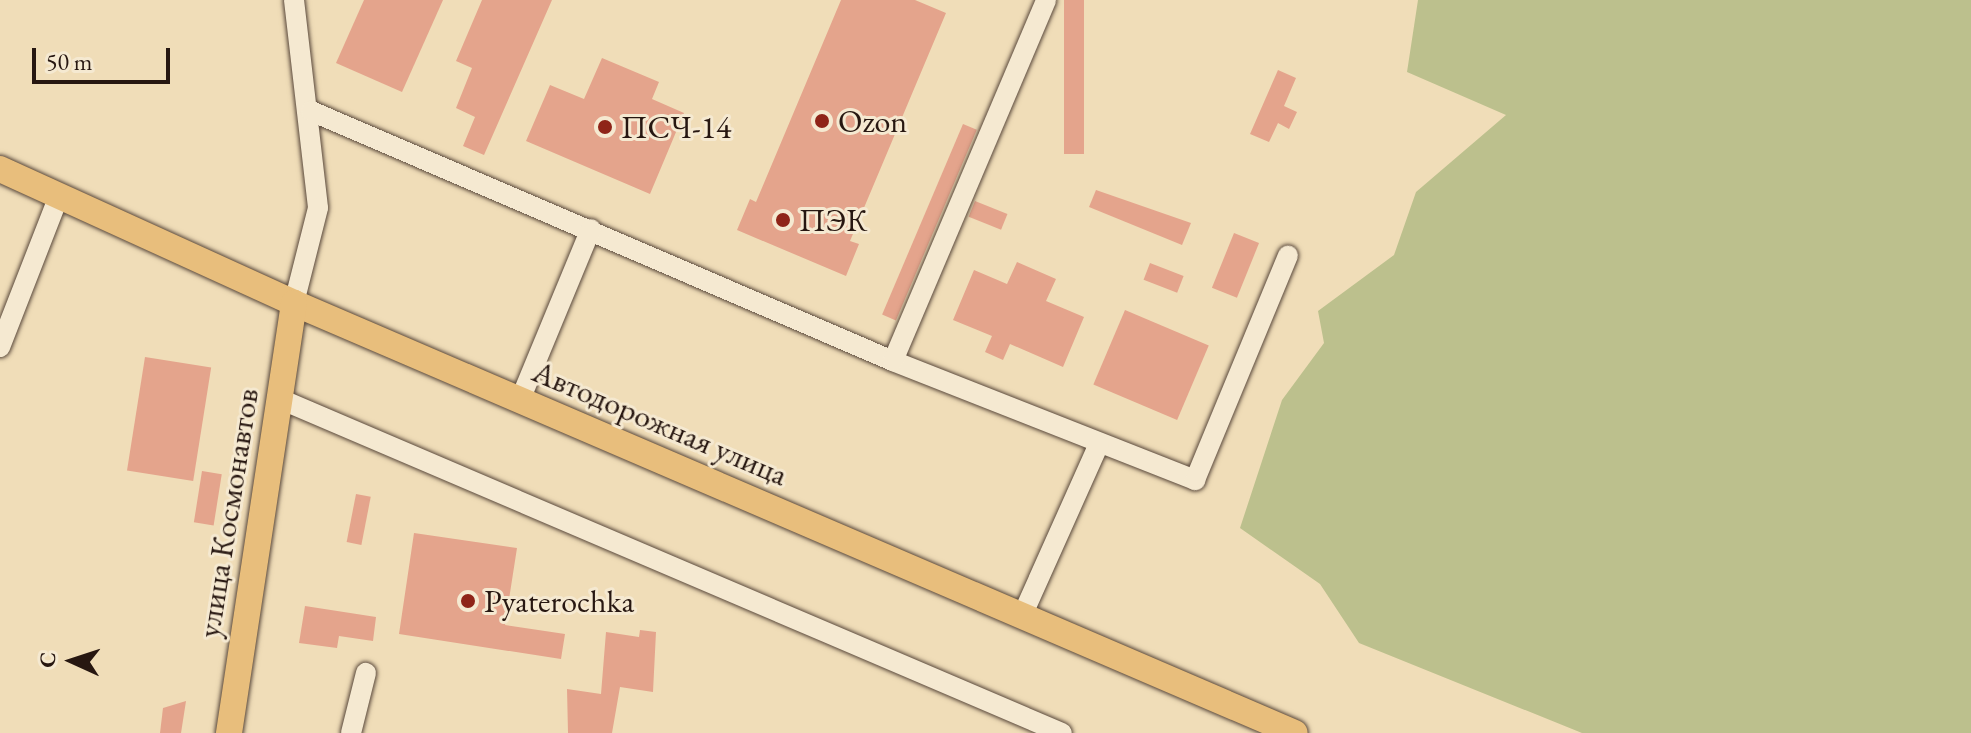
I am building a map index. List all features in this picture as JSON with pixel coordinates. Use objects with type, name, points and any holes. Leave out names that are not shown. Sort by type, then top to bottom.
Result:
[{"type":"main road","name":"Автодорожная улица","points":[[0,169],[294,303],[1295,733]]},
{"type":"main road","name":"улица Космонавтов","points":[[229,733],[294,303]]},
{"type":"street","points":[[294,0],[311,111],[318,208],[294,303]]},
{"type":"street","points":[[893,361],[1046,0]]},
{"type":"street","points":[[311,111],[893,361],[1195,480],[1288,256]]},
{"type":"street","points":[[0,347],[59,196]]},
{"type":"street","points":[[520,400],[591,229]]},
{"type":"street","points":[[280,399],[1062,733]]},
{"type":"street","points":[[1022,616],[1099,444]]},
{"type":"street","points":[[351,733],[366,673]]},
{"type":"green space","points":[[1418,0],[1971,0],[1971,733],[1582,733],[1359,643],[1320,584],[1240,528],[1282,400],[1324,343],[1318,311],[1394,255],[1416,192],[1506,115],[1407,72]]},
{"type":"building","points":[[364,0],[443,0],[402,92],[336,63]]},
{"type":"building","points":[[482,0],[552,0],[484,155],[463,146],[475,117],[456,108],[472,68],[456,61]]},
{"type":"building","points":[[841,0],[915,0],[946,13],[850,241],[859,244],[846,276],[737,230],[750,199],[756,202]]},
{"type":"building","points":[[1064,0],[1084,0],[1084,154],[1064,154]]},
{"type":"building","name":"ПСЧ-14","points":[[602,58],[659,82],[652,99],[684,113],[650,194],[526,141],[550,85],[584,99]]},
{"type":"building","points":[[1278,70],[1296,78],[1284,106],[1297,112],[1289,129],[1278,123],[1269,142],[1250,134]]},
{"type":"building","points":[[963,124],[977,130],[896,320],[882,315]]},
{"type":"building","points":[[1096,190],[1191,223],[1182,245],[1089,207]]},
{"type":"building","points":[[975,201],[1007,214],[1001,230],[969,217]]},
{"type":"building","points":[[1234,233],[1259,243],[1237,298],[1212,288]]},
{"type":"building","points":[[1017,262],[1056,279],[1046,301],[1084,317],[1063,367],[1010,344],[1003,360],[985,352],[992,336],[953,320],[974,270],[1007,284]]},
{"type":"building","points":[[1150,263],[1184,276],[1177,293],[1144,280]]},
{"type":"building","points":[[1125,310],[1209,346],[1177,420],[1093,385]]},
{"type":"building","points":[[145,357],[211,367],[193,481],[127,471]]},
{"type":"building","points":[[202,471],[222,474],[214,525],[194,522]]},
{"type":"building","points":[[356,494],[371,497],[361,545],[347,542]]},
{"type":"building","points":[[414,533],[517,548],[505,625],[565,634],[561,659],[399,634]]},
{"type":"building","points":[[305,606],[376,617],[373,641],[339,636],[337,648],[299,643]]},
{"type":"building","points":[[640,630],[656,632],[653,692],[620,687],[612,733],[568,733],[567,689],[601,694],[606,632],[639,637]]},
{"type":"building","points":[[186,701],[181,733],[160,733],[163,708]]},
{"type":"place","name":"Ozon","points":[[822,121]]},
{"type":"place","name":"ПСЧ-14","points":[[605,127]]},
{"type":"place","name":"ПЭК","points":[[783,220]]},
{"type":"place","name":"Pyaterochka","points":[[468,601]]}]
